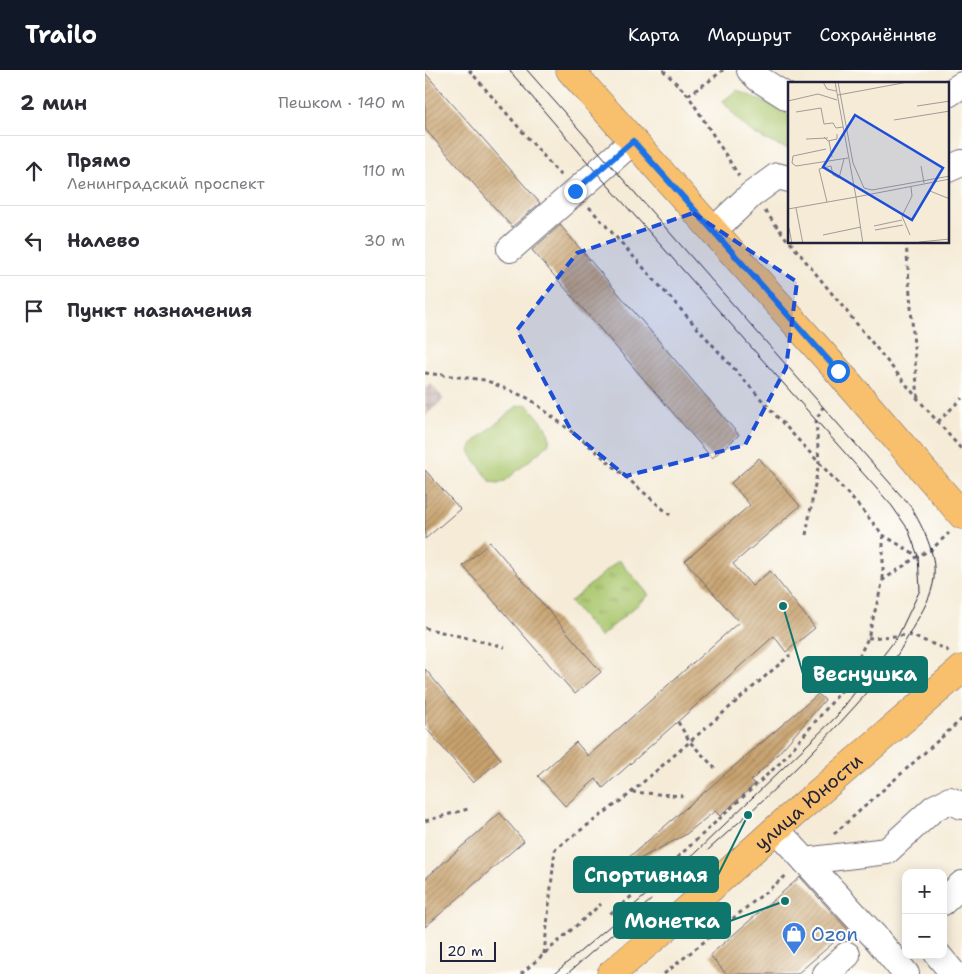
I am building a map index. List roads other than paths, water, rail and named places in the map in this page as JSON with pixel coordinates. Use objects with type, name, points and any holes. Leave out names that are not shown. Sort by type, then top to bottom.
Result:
[{"type":"main road","points":[[570,70],[838,371],[956,524]]},
{"type":"main road","name":"улица Юности","points":[[611,974],[680,916],[776,830],[957,662]]},
{"type":"street","points":[[749,70],[759,79],[788,97]]},
{"type":"street","points":[[949,93],[962,84]]},
{"type":"street","points":[[510,250],[633,141]]},
{"type":"street","points":[[949,170],[962,163]]},
{"type":"street","points":[[713,231],[751,195],[777,176],[788,179]]},
{"type":"street","points":[[805,861],[887,852],[934,808],[950,800],[962,806]]},
{"type":"street","points":[[776,830],[876,938],[906,974]]},
{"type":"street","points":[[947,898],[962,884]]},
{"type":"street","points":[[826,974],[847,955]]},
{"type":"street","points":[[941,959],[954,974]]},
{"type":"tram line","points":[[509,70],[596,172],[892,506],[908,529],[918,556],[920,590],[898,636],[836,717],[696,852],[554,974]]},
{"type":"tram line","points":[[527,70],[911,507],[925,533],[931,550],[934,578],[929,597],[888,669],[803,761],[708,850]]},
{"type":"tram line","points":[[567,974],[651,900]]},
{"type":"place","name":"Веснушка","points":[[783,606]]},
{"type":"place","name":"Спортивная","points":[[748,815]]},
{"type":"place","name":"Монетка","points":[[785,901]]},
{"type":"place","name":"Ozon","points":[[794,955]]}]
